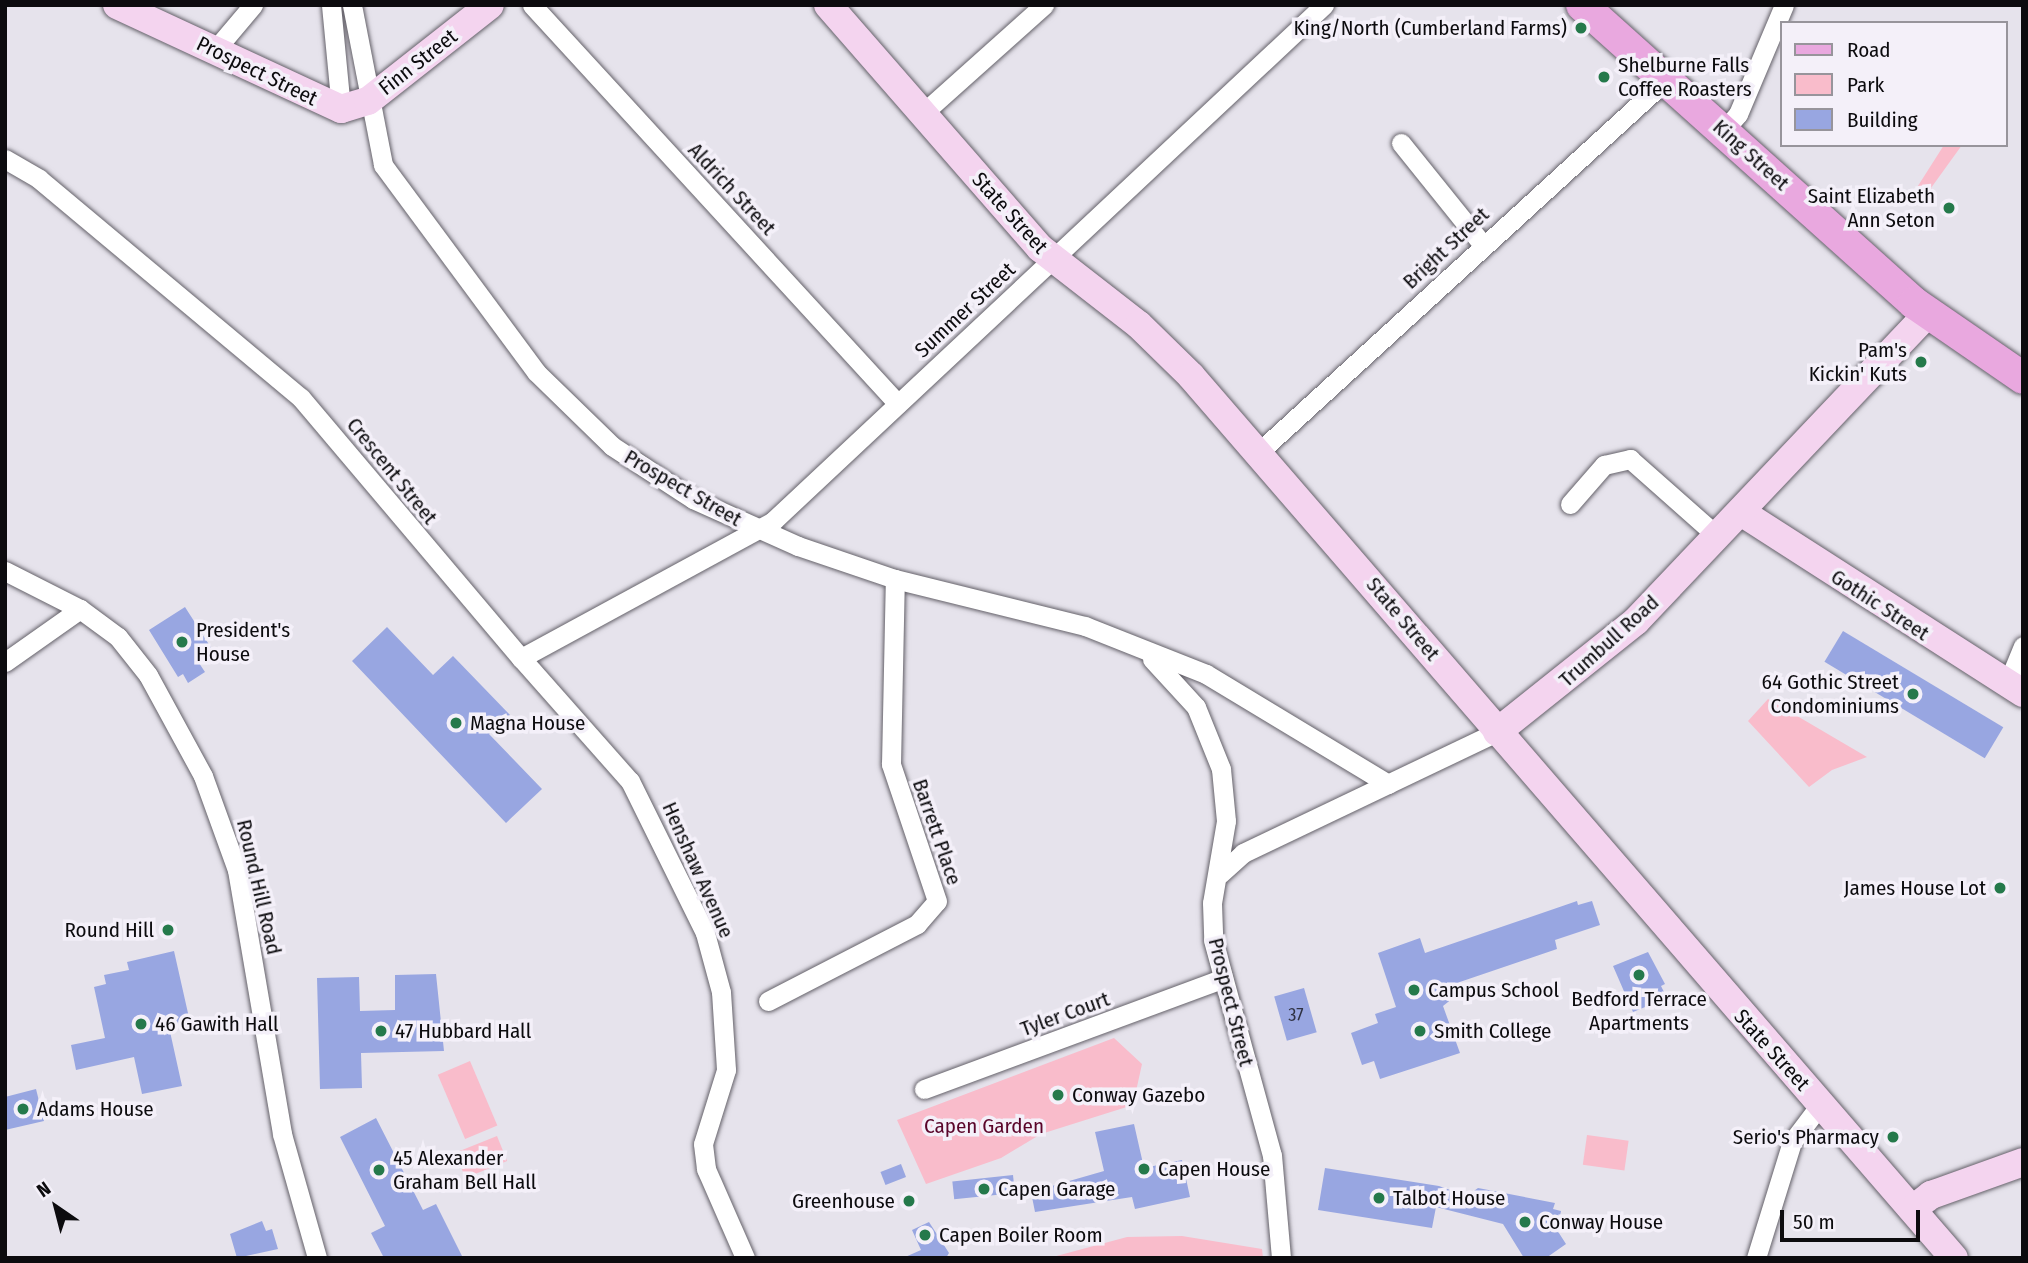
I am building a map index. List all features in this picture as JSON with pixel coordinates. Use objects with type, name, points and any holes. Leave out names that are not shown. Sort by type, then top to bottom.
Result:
[{"type":"main road","name":"Prospect Street","points":[[117,5],[341,108]]},
{"type":"main road","name":"Finn Street","points":[[341,108],[368,101],[490,5]]},
{"type":"main road","name":"State Street","points":[[828,5],[1053,259],[1153,338],[1259,452],[1497,732],[1954,1258]]},
{"type":"main road","name":"King Street","points":[[1582,5],[1927,314],[2023,379]]},
{"type":"main road","name":"Trumbull Road","points":[[1497,732],[1601,652],[1741,512],[1927,314]]},
{"type":"main road","name":"Gothic Street","points":[[1741,512],[2015,689]]},
{"type":"main road","points":[[1913,1209],[1931,1195],[2023,1162]]},
{"type":"street","points":[[215,50],[253,5]]},
{"type":"street","name":"Prospect Street","points":[[331,5],[341,108]]},
{"type":"street","name":"Prospect Street","points":[[352,5],[383,165],[499,324],[567,405],[612,446],[693,499],[757,530],[895,579],[1085,626],[1206,674],[1388,784]]},
{"type":"street","name":"Aldrich Street","points":[[533,5],[898,404]]},
{"type":"street","points":[[922,114],[1044,5]]},
{"type":"street","name":"Summer Street","points":[[757,530],[811,489],[898,404],[1324,5]]},
{"type":"street","points":[[1724,130],[1738,114],[1784,5]]},
{"type":"street","name":"Bright Street","points":[[1259,452],[1667,79]]},
{"type":"street","points":[[1401,143],[1483,245]]},
{"type":"street","name":"Crescent Street","points":[[5,159],[39,179],[310,407],[521,658]]},
{"type":"street","points":[[1570,504],[1604,465],[1630,459],[1717,536]]},
{"type":"street","points":[[521,658],[757,530]]},
{"type":"street","name":"Round Hill Road","points":[[5,570],[80,610],[118,637],[149,675],[218,812],[243,898],[282,1134],[317,1258]]},
{"type":"street","name":"Barrett Place","points":[[768,1002],[917,924],[937,901],[891,764],[895,579]]},
{"type":"street","points":[[5,662],[80,610]]},
{"type":"street","points":[[2015,689],[2023,646]]},
{"type":"street","name":"Prospect Street","points":[[1137,648],[1176,681],[1211,736],[1225,803],[1220,874],[1212,903],[1221,979],[1272,1155],[1281,1258]]},
{"type":"street","name":"Henshaw Avenue","points":[[521,658],[630,781],[705,933],[721,992],[726,1070],[706,1122],[706,1169],[746,1258]]},
{"type":"street","name":"Trumbull Road","points":[[1220,874],[1243,853],[1497,732]]},
{"type":"street","name":"Tyler Court","points":[[924,1089],[1221,979]]},
{"type":"street","points":[[1756,1258],[1792,1142],[1820,1105]]},
{"type":"green space","points":[[1943,147],[1961,147],[1931,188],[1936,192],[1931,200],[1916,189]]},
{"type":"green space","points":[[1768,699],[1867,757],[1832,770],[1809,787],[1748,721]]},
{"type":"green space","name":"Capen Garden","points":[[1114,1038],[1142,1064],[1133,1105],[1041,1134],[1001,1158],[926,1184],[897,1120]]},
{"type":"green space","points":[[470,1061],[497,1125],[465,1139],[438,1075]]},
{"type":"green space","points":[[1587,1135],[1629,1141],[1624,1171],[1583,1165]]},
{"type":"green space","points":[[497,1136],[507,1161],[465,1178],[455,1153]]},
{"type":"green space","points":[[1182,1236],[1262,1249],[1263,1258],[1049,1258],[1127,1237]]},
{"type":"building","name":"President's House","points":[[185,607],[215,654],[199,663],[205,672],[188,683],[183,674],[178,677],[149,630]]},
{"type":"building","name":"Magna House","points":[[387,627],[433,675],[453,656],[510,715],[489,734],[542,789],[506,823],[352,661]]},
{"type":"building","name":"64 Gothic Street Condominiums","points":[[1843,631],[2003,727],[1985,758],[1824,662]]},
{"type":"building","name":"Campus School","points":[[1577,901],[1578,905],[1592,901],[1600,925],[1555,940],[1557,949],[1448,986],[1453,998],[1443,1006],[1460,1053],[1380,1079],[1374,1061],[1362,1065],[1351,1033],[1378,1023],[1375,1014],[1396,1007],[1378,953],[1420,938],[1425,953]]},
{"type":"building","name":"46 Gawith Hall","points":[[174,951],[190,1022],[169,1027],[182,1086],[142,1094],[134,1057],[76,1070],[71,1045],[105,1038],[94,987],[106,984],[104,975],[129,970],[127,962]]},
{"type":"building","name":"Bedford Terrace Apartments","points":[[1648,952],[1665,984],[1661,986],[1667,998],[1633,1012],[1613,966]]},
{"type":"building","name":"47 Hubbard Hall","points":[[436,974],[444,1051],[361,1053],[362,1088],[320,1089],[317,978],[359,977],[360,1011],[395,1010],[395,975]]},
{"type":"building","points":[[1304,988],[1317,1032],[1287,1041],[1274,997]]},
{"type":"building","name":"Adams House","points":[[36,1089],[44,1121],[5,1130],[5,1097]]},
{"type":"building","name":"45 Alexander Graham Bell Hall","points":[[376,1118],[423,1210],[436,1204],[463,1258],[384,1258],[371,1233],[385,1226],[340,1137]]},
{"type":"building","name":"Capen House","points":[[1134,1124],[1144,1168],[1182,1160],[1190,1197],[1135,1209],[1132,1197],[1035,1212],[1031,1192],[1104,1171],[1095,1132]]},
{"type":"building","points":[[901,1164],[906,1177],[885,1185],[880,1172]]},
{"type":"building","points":[[1325,1168],[1439,1186],[1467,1196],[1478,1188],[1555,1203],[1553,1209],[1561,1211],[1557,1230],[1566,1244],[1546,1258],[1524,1258],[1503,1224],[1436,1207],[1432,1228],[1318,1210]]},
{"type":"building","name":"Capen Garage","points":[[1013,1175],[1015,1193],[954,1199],[952,1181]]},
{"type":"building","points":[[262,1221],[266,1231],[272,1229],[278,1249],[237,1258],[230,1234]]},
{"type":"building","name":"Capen Boiler Room","points":[[929,1222],[949,1253],[946,1258],[903,1258],[921,1250],[912,1230]]},
{"type":"place","name":"King/North (Cumberland Farms)","points":[[1581,28]]},
{"type":"place","name":"Shelburne Falls Coffee Roasters","points":[[1604,77]]},
{"type":"place","name":"Saint Elizabeth Ann Seton","points":[[1949,208]]},
{"type":"place","name":"Pam's Kickin' Kuts","points":[[1921,362]]},
{"type":"place","name":"President's House","points":[[182,642]]},
{"type":"place","name":"64 Gothic Street Condominiums","points":[[1913,694]]},
{"type":"place","name":"Magna House","points":[[456,723]]},
{"type":"place","name":"James House Lot","points":[[2000,888]]},
{"type":"place","name":"Round Hill","points":[[168,930]]},
{"type":"place","name":"Bedford Terrace Apartments","points":[[1639,975]]},
{"type":"place","name":"Campus School","points":[[1414,990]]},
{"type":"place","name":"46 Gawith Hall","points":[[141,1024]]},
{"type":"place","name":"47 Hubbard Hall","points":[[381,1031]]},
{"type":"place","name":"Smith College","points":[[1420,1031]]},
{"type":"place","name":"Conway Gazebo","points":[[1058,1095]]},
{"type":"place","name":"Adams House","points":[[23,1109]]},
{"type":"place","name":"Serio's Pharmacy","points":[[1893,1137]]},
{"type":"place","name":"Capen House","points":[[1144,1169]]},
{"type":"place","name":"45 Alexander Graham Bell Hall","points":[[379,1170]]},
{"type":"place","name":"Capen Garage","points":[[984,1189]]},
{"type":"place","name":"Talbot House","points":[[1379,1198]]},
{"type":"place","name":"Greenhouse","points":[[909,1201]]},
{"type":"place","name":"Conway House","points":[[1525,1222]]},
{"type":"place","name":"Capen Boiler Room","points":[[925,1235]]}]
